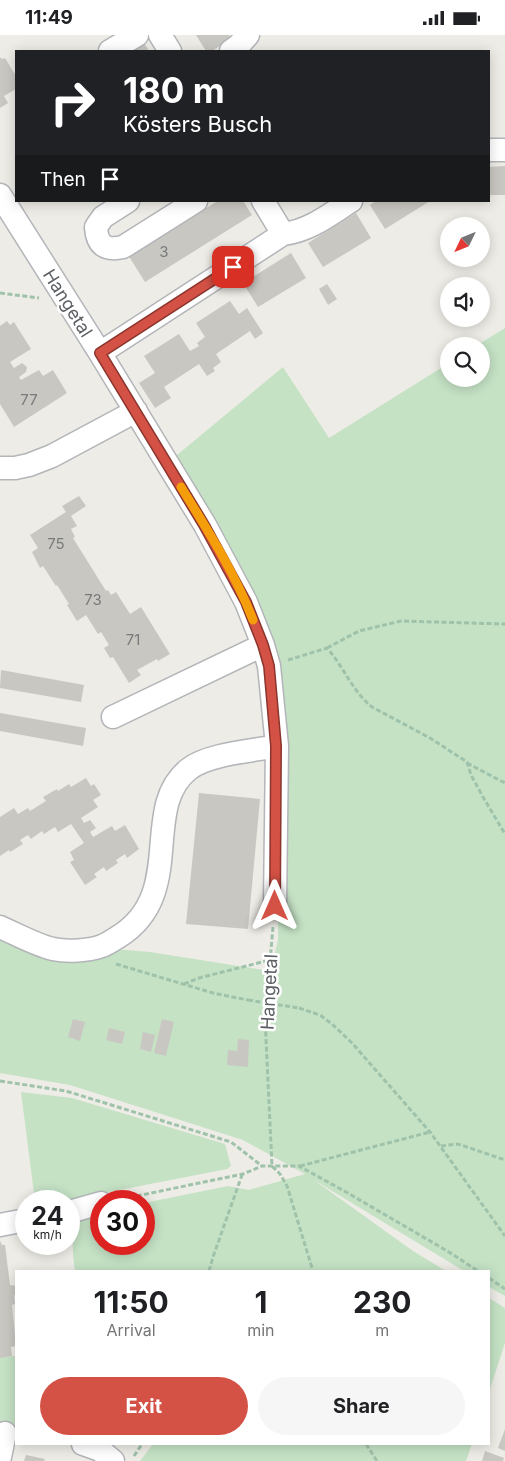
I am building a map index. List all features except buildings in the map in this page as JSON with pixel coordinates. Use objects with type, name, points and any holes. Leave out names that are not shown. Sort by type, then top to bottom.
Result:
[{"type":"street","points":[[112,50],[137,35]]},
{"type":"street","points":[[160,35],[169,50]]},
{"type":"street","points":[[232,50],[248,35]]},
{"type":"street","points":[[490,150],[505,151]]},
{"type":"street","name":"Hangetal","points":[[0,195],[136,411],[204,525],[246,602],[266,656],[276,746],[275,906]]},
{"type":"street","points":[[126,202],[103,217],[96,227],[97,238],[104,246],[113,249],[123,247],[194,202]]},
{"type":"street","points":[[264,202],[283,234]]},
{"type":"street","points":[[100,353],[283,234],[296,233],[308,228],[349,202]]},
{"type":"street","points":[[0,467],[15,468],[52,456],[136,411]]},
{"type":"street","points":[[113,717],[266,656]]},
{"type":"street","points":[[0,927],[53,949],[80,950],[102,946],[124,933],[142,917],[151,900],[158,880],[166,808],[170,795],[178,782],[188,770],[204,760],[276,746]]},
{"type":"street","points":[[0,1225],[15,1222]]},
{"type":"street","points":[[0,1457],[7,1433]]},
{"type":"street","points":[[86,1445],[100,1451],[113,1461]]},
{"type":"path","points":[[0,293],[67,301]]},
{"type":"path","points":[[266,656],[327,648],[359,631],[401,621],[505,624]]},
{"type":"path","points":[[327,648],[338,661],[356,693],[364,701],[383,714],[430,738],[467,762],[505,783]]},
{"type":"path","points":[[467,762],[471,775],[505,834]]},
{"type":"path","name":"Hangetal","points":[[272,1166],[265,1017],[275,906]]},
{"type":"path","points":[[80,950],[107,961],[213,993],[299,1008],[320,1015],[352,1043],[430,1131],[505,1236]]},
{"type":"path","points":[[184,984],[199,978],[270,961]]},
{"type":"path","points":[[0,1081],[66,1091],[231,1142],[262,1165],[299,1166],[430,1131]]},
{"type":"path","points":[[440,1146],[457,1144],[505,1160]]},
{"type":"path","points":[[155,1192],[242,1175],[262,1165]]},
{"type":"path","points":[[272,1166],[280,1174],[287,1186],[313,1270]]},
{"type":"path","points":[[299,1166],[346,1191],[476,1270]]},
{"type":"path","points":[[210,1270],[214,1254],[242,1175]]},
{"type":"path","points":[[490,1279],[505,1289]]},
{"type":"path","points":[[130,1461],[141,1445]]},
{"type":"path","points":[[367,1445],[377,1461]]},
{"type":"green space","points":[[505,328],[505,1296],[490,1288],[490,1270],[462,1270],[314,1180],[413,1251],[444,1270],[75,1270],[73,1255],[80,1255],[80,1220],[84,1214],[90,1213],[90,1255],[155,1255],[155,1201],[228,1186],[249,1190],[305,1174],[243,1140],[70,1085],[0,1073],[0,928],[102,948],[150,952],[270,971],[266,992],[278,940],[279,748],[274,667],[171,460],[283,367],[329,438],[440,369],[440,387],[490,387],[490,337]]},
{"type":"green space","points":[[21,1092],[72,1098],[225,1144],[231,1166],[227,1169],[119,1190],[90,1190],[90,1196],[80,1198],[80,1190],[34,1190]]},
{"type":"green space","points":[[490,1299],[505,1308],[505,1343],[490,1389]]},
{"type":"green space","points":[[15,1356],[15,1426],[0,1424],[0,1357]]},
{"type":"green space","points":[[152,1445],[472,1445],[466,1461],[140,1461]]},
{"type":"slow traffic","points":[[181,487],[213,540],[246,602],[253,620]]},
{"type":"route","points":[[233,267],[100,353],[204,525],[246,602],[263,645],[269,666],[276,746],[275,906]]}]
